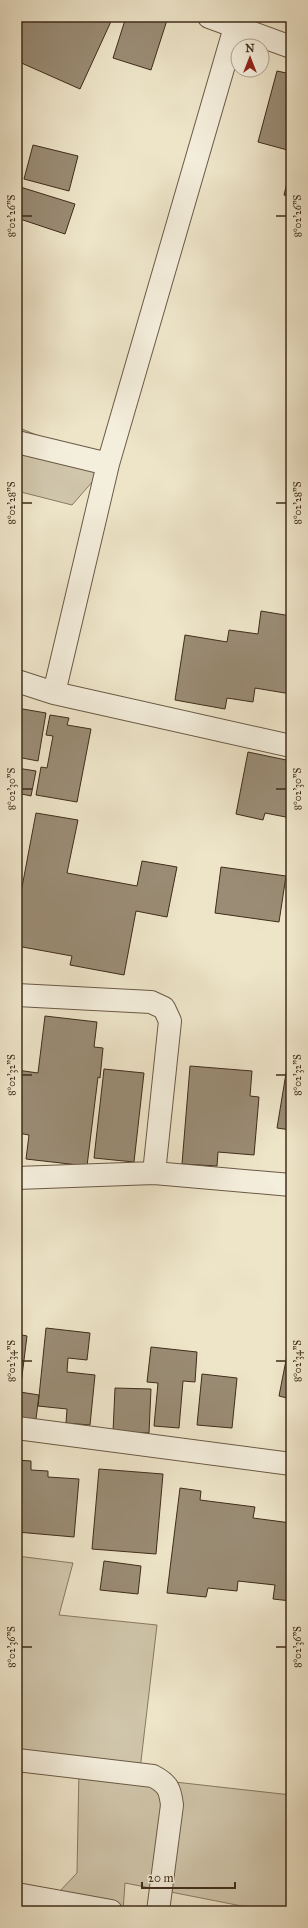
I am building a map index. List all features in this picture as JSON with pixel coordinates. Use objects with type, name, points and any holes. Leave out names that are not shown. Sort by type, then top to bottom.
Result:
[{"type":"street","points":[[209,17],[235,28],[291,47]]},
{"type":"street","points":[[54,693],[108,464],[235,28]]},
{"type":"street","points":[[17,442],[108,464]]},
{"type":"street","points":[[17,681],[54,693],[291,746]]},
{"type":"street","points":[[17,995],[151,1002],[164,1008],[170,1021],[154,1173]]},
{"type":"street","points":[[17,1178],[154,1173],[291,1185]]},
{"type":"street","points":[[17,1428],[291,1464]]},
{"type":"street","points":[[17,1760],[153,1776],[164,1782],[170,1793],[172,1806],[158,1911]]},
{"type":"street","points":[[17,1894],[111,1911]]},
{"type":"shaded area","points":[[17,427],[108,464],[72,505],[17,491]]},
{"type":"shaded area","points":[[17,1556],[73,1563],[59,1615],[157,1625],[139,1778],[291,1795],[291,1911],[267,1911],[125,1883],[123,1911],[41,1911],[77,1873],[79,1770],[17,1768]]},
{"type":"building","points":[[17,17],[113,17],[80,89],[17,61]]},
{"type":"building","points":[[126,17],[168,17],[151,70],[113,58]]},
{"type":"building","points":[[277,71],[291,74],[291,151],[258,142]]},
{"type":"building","points":[[33,145],[78,156],[69,191],[24,179]]},
{"type":"building","points":[[291,167],[291,197],[284,195]]},
{"type":"building","points":[[17,186],[75,204],[65,234],[17,218]]},
{"type":"building","points":[[261,611],[291,616],[291,694],[255,688],[253,702],[227,698],[225,709],[175,700],[185,635],[227,642],[229,630],[258,634]]},
{"type":"building","points":[[17,708],[46,713],[38,761],[17,757]]},
{"type":"building","points":[[50,715],[69,718],[67,725],[91,729],[77,802],[36,795],[41,767],[47,768],[53,736],[46,735]]},
{"type":"building","points":[[248,752],[291,761],[291,818],[265,813],[263,820],[236,814]]},
{"type":"building","points":[[17,768],[36,771],[31,796],[17,793]]},
{"type":"building","points":[[36,813],[78,820],[67,873],[137,886],[142,861],[177,867],[167,917],[136,911],[124,975],[70,965],[72,956],[17,946],[17,903],[19,903]]},
{"type":"building","points":[[221,867],[286,876],[279,922],[215,913]]},
{"type":"building","points":[[45,1016],[97,1022],[94,1047],[103,1048],[87,1166],[26,1159],[29,1135],[18,1133],[22,1095],[17,1094],[17,1070],[38,1073]]},
{"type":"building","points":[[291,1049],[291,1130],[277,1128]]},
{"type":"building","points":[[190,1066],[252,1071],[250,1096],[259,1097],[254,1155],[218,1152],[217,1166],[182,1164]]},
{"type":"building","points":[[104,1069],[144,1073],[134,1162],[94,1158]]},
{"type":"building","points":[[46,1328],[90,1333],[87,1360],[68,1358],[67,1372],[95,1375],[90,1425],[66,1423],[67,1409],[38,1406]]},
{"type":"building","points":[[17,1334],[27,1336],[20,1392],[39,1395],[35,1427],[17,1424]]},
{"type":"building","points":[[289,1345],[291,1345],[291,1399],[279,1396]]},
{"type":"building","points":[[151,1347],[197,1352],[195,1382],[183,1381],[179,1428],[154,1426],[158,1383],[147,1382]]},
{"type":"building","points":[[202,1374],[237,1378],[232,1428],[197,1425]]},
{"type":"building","points":[[115,1388],[151,1389],[149,1433],[113,1432]]},
{"type":"building","points":[[17,1460],[31,1461],[31,1470],[48,1471],[48,1477],[79,1479],[74,1537],[17,1532]]},
{"type":"building","points":[[99,1469],[163,1474],[156,1554],[92,1549]]},
{"type":"building","points":[[180,1488],[201,1491],[200,1500],[255,1507],[253,1518],[291,1523],[291,1601],[273,1599],[275,1585],[238,1581],[237,1591],[208,1588],[206,1597],[167,1593]]},
{"type":"building","points":[[104,1561],[141,1566],[138,1594],[100,1590]]}]
